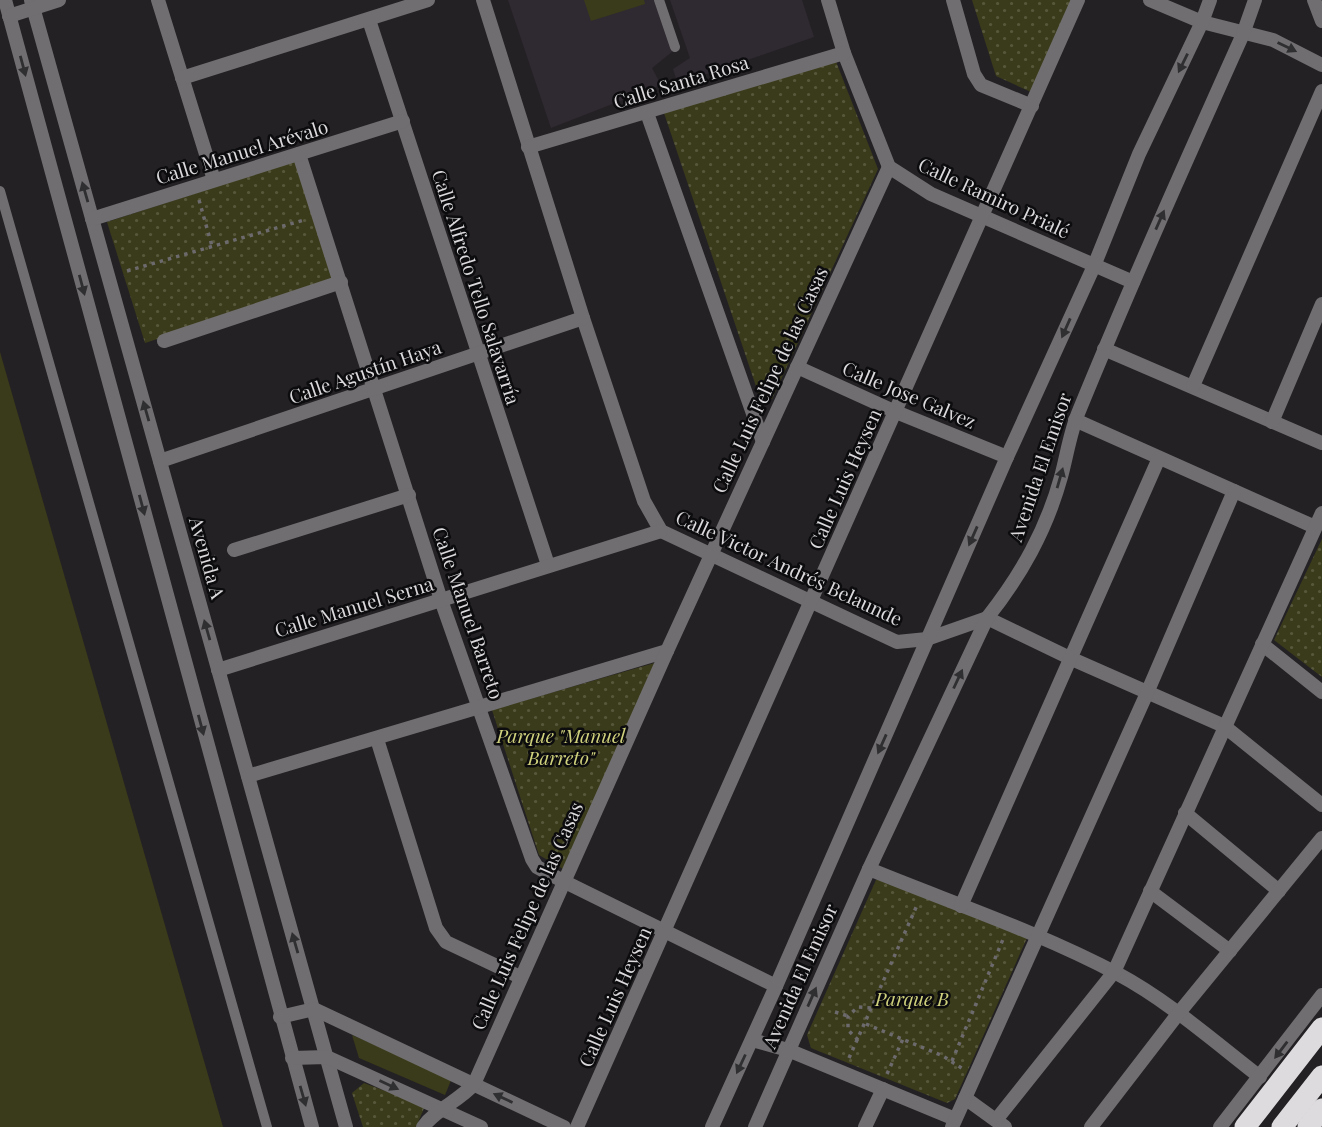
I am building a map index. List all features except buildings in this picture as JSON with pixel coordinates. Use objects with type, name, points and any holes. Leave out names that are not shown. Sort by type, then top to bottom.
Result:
[{"type":"highway","points":[[1245,1127],[1322,1028]]},
{"type":"highway","points":[[1282,1127],[1322,1076]]},
{"type":"highway","points":[[1308,1127],[1322,1110]]},
{"type":"street","points":[[5,0],[312,1127]]},
{"type":"street","points":[[9,16],[32,4],[59,0]]},
{"type":"street","points":[[158,0],[214,180]]},
{"type":"street","points":[[182,78],[428,0]]},
{"type":"street","name":"Calle Victor Andrés Belaunde","points":[[483,0],[528,147],[644,501],[661,531],[897,642],[927,639],[987,618]]},
{"type":"street","name":"Calle Ramiro Prialé","points":[[828,0],[845,53],[889,167],[931,194],[1133,282]]},
{"type":"street","points":[[953,0],[974,74],[981,85],[1032,106]]},
{"type":"street","name":"Calle Luis Heysen","points":[[577,1127],[1078,0]]},
{"type":"street","points":[[1150,0],[1202,22],[1280,43],[1322,65]]},
{"type":"street","name":"Avenida El Emisor","points":[[712,1127],[1094,266],[1139,154],[1210,0]]},
{"type":"street","name":"Avenida El Emisor","points":[[758,1124],[869,869],[987,618],[1013,585],[1037,544],[1060,479],[1075,420],[1133,282],[1244,34],[1255,0]]},
{"type":"street","points":[[1314,0],[1322,21]]},
{"type":"street","name":"Avenida A","points":[[32,4],[346,1127]]},
{"type":"street","name":"Calle Alfredo Tello Salavarría","points":[[369,20],[548,565]]},
{"type":"street","name":"Calle Santa Rosa","points":[[528,147],[845,53]]},
{"type":"street","points":[[1193,386],[1322,91]]},
{"type":"street","points":[[647,113],[763,442]]},
{"type":"street","name":"Calle Manuel Arévalo","points":[[92,219],[403,121]]},
{"type":"street","name":"Calle Manuel Barreto","points":[[299,154],[442,600],[531,859],[537,867],[563,881],[776,986]]},
{"type":"street","name":"Calle Luis Felipe de las Casas","points":[[424,1127],[428,1121],[463,1097],[474,1084],[667,651],[889,167]]},
{"type":"street","points":[[164,341],[341,282]]},
{"type":"street","points":[[1272,422],[1322,304]]},
{"type":"street","name":"Calle Agustín Haya","points":[[159,461],[583,318]]},
{"type":"street","points":[[1104,349],[1322,443]]},
{"type":"street","name":"Calle Jose Galvez","points":[[797,367],[1007,457]]},
{"type":"street","points":[[1075,420],[1315,527]]},
{"type":"street","points":[[961,906],[1159,458]]},
{"type":"street","points":[[752,1040],[788,1050],[883,1089],[954,1123],[1147,693],[1234,491]]},
{"type":"street","points":[[234,550],[409,495]]},
{"type":"street","points":[[965,1098],[1001,1124],[1114,972],[1223,726],[1322,513]]},
{"type":"street","name":"Calle Manuel Serna","points":[[218,670],[661,531]]},
{"type":"street","points":[[987,618],[1223,726],[1322,805]]},
{"type":"street","points":[[1262,643],[1322,692]]},
{"type":"street","points":[[248,776],[667,651]]},
{"type":"street","points":[[377,739],[436,928],[446,942],[520,977]]},
{"type":"street","points":[[1185,813],[1279,891]]},
{"type":"street","points":[[1091,1127],[1178,1014],[1322,838]]},
{"type":"street","points":[[869,869],[1037,937],[1114,972],[1178,1014],[1260,1077]]},
{"type":"street","points":[[1150,891],[1230,951]]},
{"type":"street","points":[[1220,1127],[1322,995]]},
{"type":"street","points":[[280,1017],[314,1009],[564,1127]]},
{"type":"street","points":[[292,1058],[327,1056],[481,1127]]},
{"type":"street","points":[[865,1127],[883,1089]]},
{"type":"lane","points":[[659,0],[675,47]]},
{"type":"lane","points":[[0,191],[267,1127]]},
{"type":"path","points":[[198,198],[212,247]]},
{"type":"path","points":[[127,271],[312,218]]},
{"type":"path","points":[[189,565],[234,550]]},
{"type":"path","points":[[849,1058],[921,898]]},
{"type":"path","points":[[952,1061],[1005,935]]},
{"type":"path","points":[[858,1040],[848,1030],[848,1016],[858,1007],[872,1008]]},
{"type":"path","points":[[835,1012],[848,1016]]},
{"type":"path","points":[[865,1023],[952,1061],[964,1071]]},
{"type":"path","points":[[887,1074],[903,1039]]},
{"type":"shaded area","points":[[508,0],[655,0],[673,51],[652,68],[661,85],[551,128]]},
{"type":"shaded area","points":[[670,0],[802,0],[814,37],[678,84],[673,69],[690,58]]},
{"type":"green space","points":[[584,0],[644,0],[645,4],[591,21]]},
{"type":"green space","points":[[972,0],[1072,0],[1031,92],[996,76]]},
{"type":"green space","points":[[835,59],[878,169],[772,399],[761,401],[664,113]]},
{"type":"green space","points":[[295,161],[334,281],[145,343],[107,222]]},
{"type":"green space","points":[[0,352],[223,1127],[0,1127]]},
{"type":"green space","points":[[1322,539],[1322,677],[1274,640]]},
{"type":"green space","name":"Parque \"Manuel Barreto\"","points":[[658,662],[565,870],[539,855],[492,710]]},
{"type":"green space","name":"Parque B","points":[[885,877],[1027,938],[955,1099],[947,1103],[811,1048],[807,1035],[876,880]]},
{"type":"green space","points":[[352,1035],[452,1078],[445,1095],[359,1058]]},
{"type":"green space","points":[[364,1083],[425,1106],[416,1127],[363,1127],[352,1093]]}]
